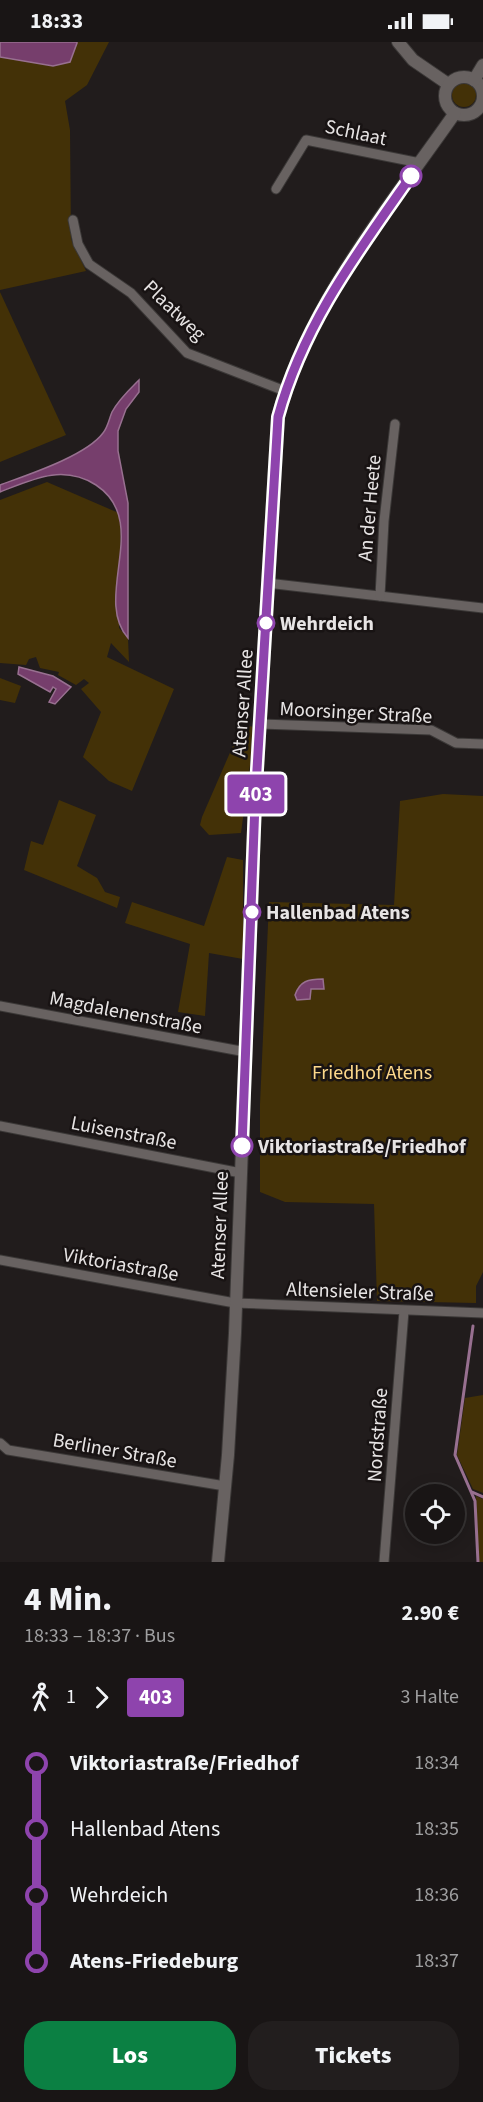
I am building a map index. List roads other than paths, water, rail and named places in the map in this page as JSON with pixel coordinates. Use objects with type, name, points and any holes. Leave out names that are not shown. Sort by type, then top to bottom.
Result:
[{"type":"street","points":[[398,42],[413,60],[448,84]]},
{"type":"street","points":[[474,80],[483,65]]},
{"type":"street","points":[[460,77],[474,80],[482,89],[482,103],[470,114],[455,113],[445,102],[448,84],[460,77]]},
{"type":"street","name":"Atenser Allee","points":[[218,1562],[236,1303],[254,815],[261,724],[275,443],[285,391],[306,338],[331,292],[455,113]]},
{"type":"street","name":"Schlaat","points":[[276,189],[293,165],[306,140],[420,164]]},
{"type":"street","name":"Plaatweg","points":[[73,220],[78,244],[89,264],[131,293],[187,353],[285,391]]},
{"type":"street","name":"An der Heete","points":[[380,596],[384,521],[395,424]]},
{"type":"street","points":[[267,583],[483,608]]},
{"type":"street","name":"Moorsinger Straße","points":[[261,724],[431,730],[456,742],[483,744]]},
{"type":"street","name":"Magdalenenstraße","points":[[0,1006],[246,1052]]},
{"type":"street","name":"Luisenstraße","points":[[0,1126],[241,1173]]},
{"type":"street","name":"Viktoriastraße","points":[[0,1260],[236,1303]]},
{"type":"street","name":"Altensieler Straße","points":[[236,1303],[483,1313]]},
{"type":"street","name":"Nordstraße","points":[[384,1562],[404,1311]]},
{"type":"street","name":"Berliner Straße","points":[[0,1443],[8,1450],[225,1486]]},
{"type":"waterway","points":[[473,1326],[455,1455],[475,1501],[478,1562]]},
{"type":"waterway","points":[[472,1492],[483,1497]]},
{"type":"place","name":"Wehrdeich","points":[[266,623]]},
{"type":"place","name":"Hallenbad Atens","points":[[252,912]]},
{"type":"place","name":"Viktoriastraße/Friedhof","points":[[242,1146]]},
{"type":"park label","name":"Friedhof Atens","points":[[372,1072]]}]
